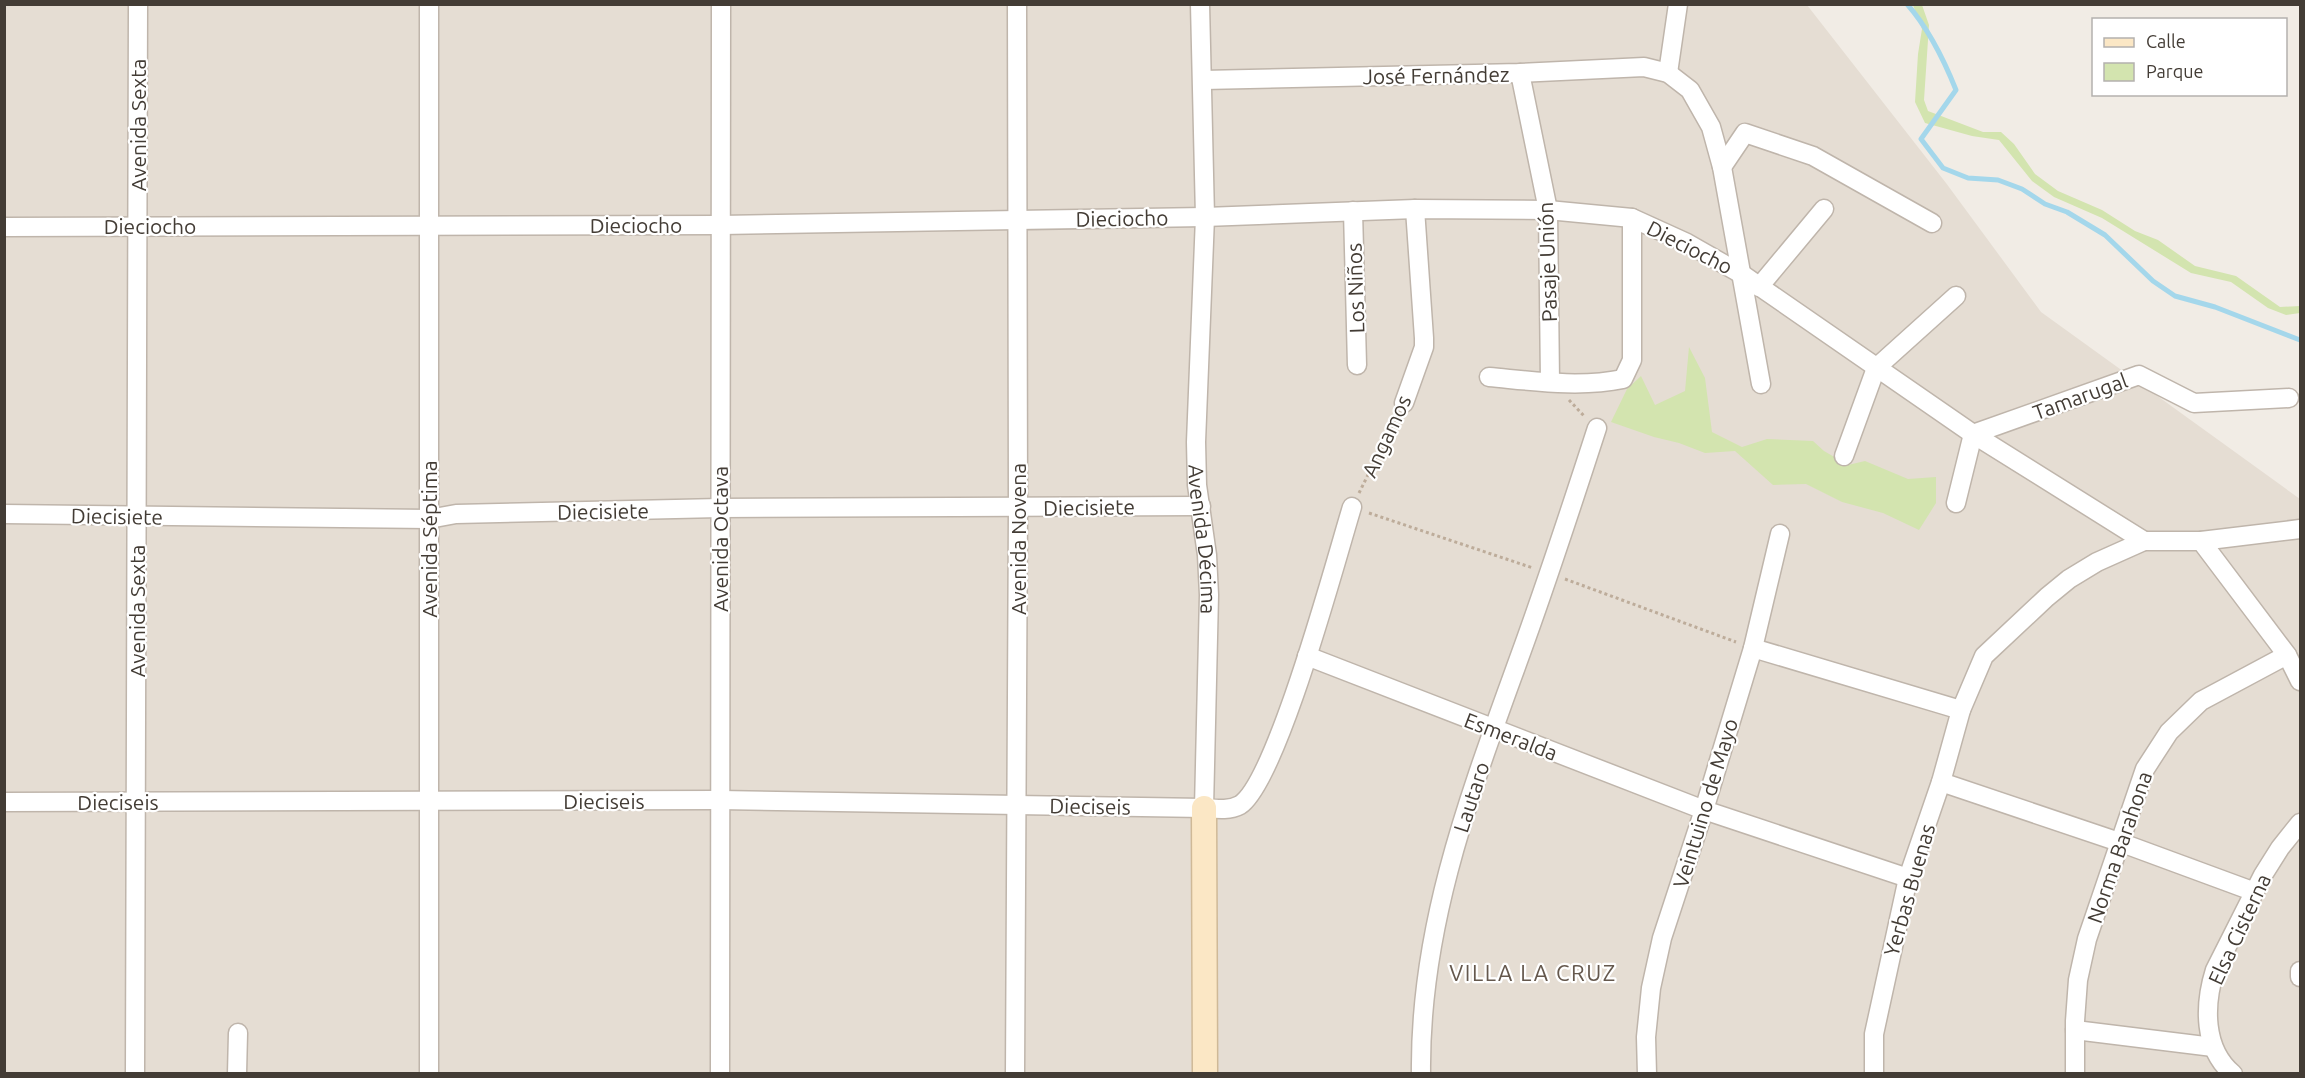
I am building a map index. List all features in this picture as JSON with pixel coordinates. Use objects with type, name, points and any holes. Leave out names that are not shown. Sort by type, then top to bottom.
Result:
[{"type":"street","name":"Avenida Sexta","points":[[135,1074],[138,4]]},
{"type":"street","name":"Avenida Séptima","points":[[429,4],[429,1074]]},
{"type":"street","name":"Avenida Octava","points":[[720,1074],[721,4]]},
{"type":"street","name":"Avenida Novena","points":[[1015,1074],[1018,508],[1017,4]]},
{"type":"street","name":"Avenida Décima","points":[[1200,4],[1205,217],[1196,442],[1197,485],[1209,595],[1204,808],[1205,1074]]},
{"type":"street","points":[[1678,4],[1668,73],[1690,90],[1711,127],[1722,167],[1761,384]]},
{"type":"street","name":"José Fernández","points":[[1203,80],[1520,73],[1644,67],[1668,73]]},
{"type":"street","name":"Pasaje Unión","points":[[1520,73],[1548,210],[1550,382]]},
{"type":"street","points":[[1722,167],[1745,133],[1813,156],[1932,223]]},
{"type":"street","name":"Dieciocho","points":[[4,227],[721,225],[1205,217],[1415,209],[1548,210],[1632,218],[1687,243],[1743,275],[1973,434],[2145,541]]},
{"type":"street","name":"Angamos","points":[[1404,404],[1424,347],[1415,209]]},
{"type":"street","points":[[1760,287],[1824,209]]},
{"type":"street","name":"Los Niños","points":[[1353,211],[1357,365]]},
{"type":"street","points":[[1489,377],[1601,383],[1623,379],[1632,360],[1632,218]]},
{"type":"street","points":[[1844,456],[1876,368],[1956,296]]},
{"type":"street","name":"Tamarugal","points":[[1973,434],[2139,375],[2194,403],[2289,398]]},
{"type":"street","name":"Lautaro","points":[[1422,1074],[1423,1003],[1435,920],[1445,879],[1493,730],[1550,574],[1597,428]]},
{"type":"street","points":[[1956,502],[1973,434]]},
{"type":"street","name":"Diecisiete","points":[[4,514],[429,519],[456,514],[720,508],[1201,506]]},
{"type":"street","points":[[1204,808],[1222,810],[1240,805],[1256,787],[1271,757],[1306,656],[1352,507]]},
{"type":"street","points":[[2145,541],[2201,541],[2301,529]]},
{"type":"street","name":"Veintuino de Mayo","points":[[1647,1074],[1646,1036],[1651,988],[1662,938],[1753,648],[1780,534]]},
{"type":"street","name":"Yerbas Buenas","points":[[1874,1074],[1874,1034],[1908,878],[1941,782],[1961,710],[1984,656],[2011,629],[2069,579],[2097,562],[2145,541]]},
{"type":"street","points":[[2201,541],[2296,668]]},
{"type":"street","points":[[1753,648],[1961,710]]},
{"type":"street","name":"Esmeralda","points":[[1306,656],[1704,810],[1908,878]]},
{"type":"street","name":"Norma Barahona","points":[[2075,1074],[2078,980],[2087,939],[2145,769],[2169,732],[2201,701],[2296,668]]},
{"type":"street","points":[[1941,782],[2121,843],[2255,892]]},
{"type":"street","name":"Dieciseis","points":[[4,802],[720,800],[1204,808]]},
{"type":"street","name":"Elsa Cisterna","points":[[2233,1074],[2224,1066],[2213,1047],[2208,1029],[2210,986],[2215,970],[2263,875],[2280,848],[2301,823]]},
{"type":"street","points":[[2075,1030],[2213,1047]]},
{"type":"street","points":[[237,1074],[238,1033]]},
{"type":"path","points":[[1550,382],[1597,428]]},
{"type":"path","name":"Angamos","points":[[1352,507],[1404,404]]},
{"type":"shaded area","points":[[5,5],[1807,5],[1946,183],[2041,312],[2300,499],[2300,1073],[5,1074]]},
{"type":"green space","points":[[1913,5],[1922,5],[1929,25],[1924,100],[1928,111],[1983,132],[2001,132],[2014,144],[2035,174],[2058,191],[2102,210],[2135,231],[2158,240],[2195,266],[2236,276],[2280,307],[2300,306],[2300,313],[2286,315],[2268,308],[2231,282],[2191,273],[2102,218],[2054,197],[2032,181],[1999,140],[1972,136],[1925,123],[1915,102],[1922,29]]},
{"type":"green space","points":[[1689,347],[1705,378],[1712,432],[1742,447],[1767,439],[1813,441],[1824,451],[1848,465],[1865,461],[1908,479],[1936,477],[1936,503],[1919,530],[1883,513],[1842,502],[1806,484],[1773,485],[1735,451],[1705,453],[1611,422],[1627,389],[1641,376],[1655,405],[1685,391]]},
{"type":"waterway","points":[[1907,4],[1935,45],[1956,90],[1921,139],[1943,168],[1968,178],[1998,180],[2022,189],[2045,204],[2067,212],[2105,235],[2153,281],[2175,296],[2215,307],[2300,340]]},
{"type":"district","name":"VILLA LA CRUZ","points":[[1533,972]]}]
